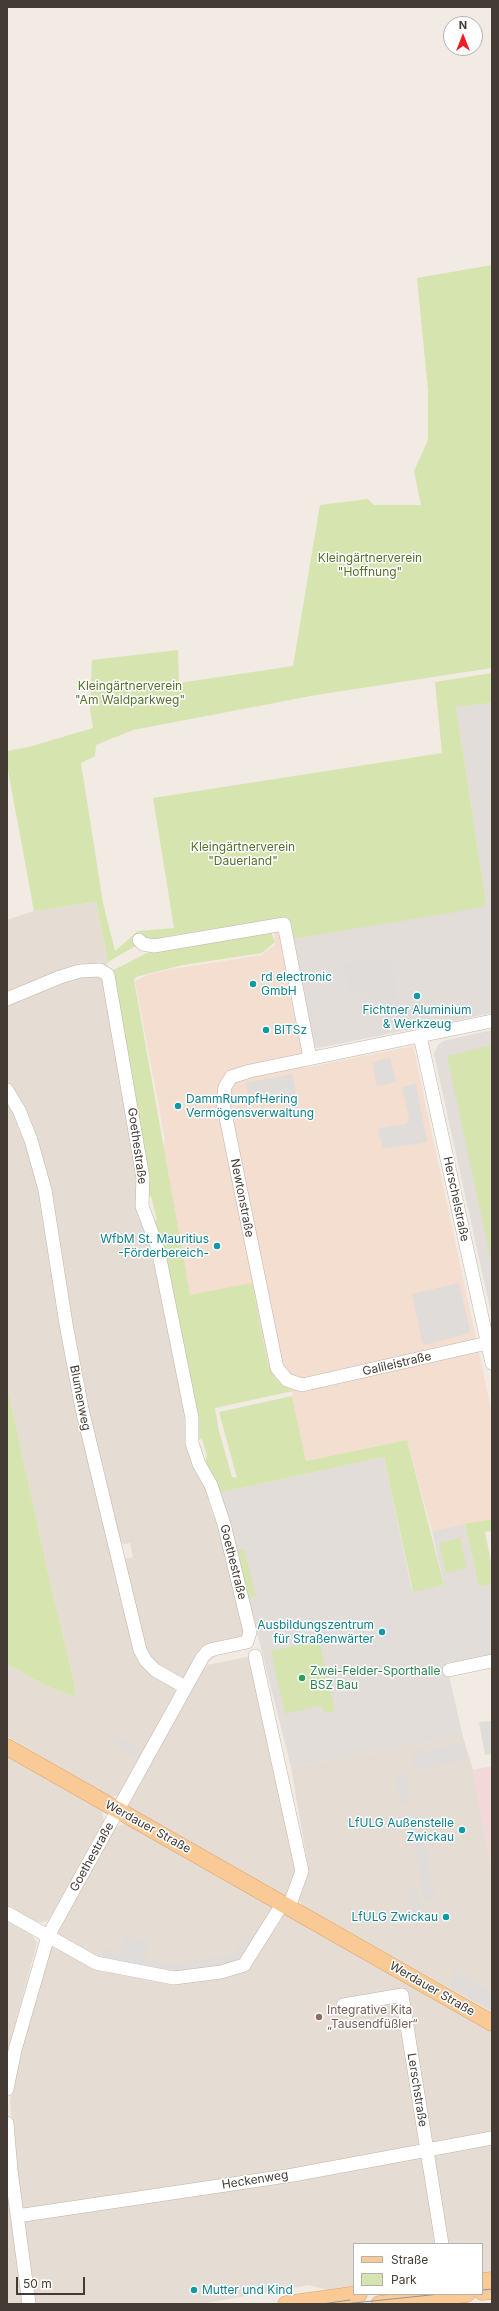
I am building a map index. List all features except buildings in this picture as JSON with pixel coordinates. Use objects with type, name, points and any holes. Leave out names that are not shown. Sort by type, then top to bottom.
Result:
[{"type":"main road","name":"Werdauer Straße","points":[[7,1748],[492,2022]]},
{"type":"main road","points":[[286,2304],[353,2295]]},
{"type":"main road","points":[[379,2304],[449,2295]]},
{"type":"street","points":[[139,940],[143,944],[154,946],[284,924],[310,1058]]},
{"type":"street","name":"Goethestraße","points":[[7,999],[60,977],[80,971],[100,970],[105,973],[112,991],[143,1178],[142,1206],[158,1248],[192,1418],[192,1444],[199,1464],[211,1485],[224,1524],[250,1632],[250,1638],[243,1644],[208,1651],[202,1658],[48,1936],[15,2050],[7,2089]]},
{"type":"street","name":"Newtonstraße","points":[[302,1385],[286,1380],[277,1368],[223,1103],[225,1087],[231,1077],[250,1071],[492,1020]]},
{"type":"street","name":"Herschelstraße","points":[[420,1036],[490,1343],[492,1363]]},
{"type":"street","name":"Blumenweg","points":[[7,1090],[19,1110],[31,1140],[45,1190],[66,1324],[83,1416],[140,1650],[146,1661],[155,1670],[185,1687]]},
{"type":"street","name":"Galileistraße","points":[[302,1385],[490,1343]]},
{"type":"street","points":[[7,1913],[96,1963],[148,1975],[174,1978],[221,1972],[244,1965],[286,1905],[302,1871],[255,1656]]},
{"type":"street","points":[[449,1670],[492,1661]]},
{"type":"street","name":"Lerschstraße","points":[[343,2005],[402,1995],[442,2243]]},
{"type":"street","points":[[7,2123],[17,2216],[29,2304]]},
{"type":"street","name":"Heckenweg","points":[[17,2216],[293,2175],[492,2138]]},
{"type":"shaded area","points":[[492,703],[492,1013],[313,1049],[292,939],[486,902],[456,707]]},
{"type":"shaded area","points":[[96,902],[108,962],[104,968],[7,994],[7,920],[34,911]]},
{"type":"shaded area","points":[[273,931],[279,933],[281,940],[305,1068],[413,1046],[492,1413],[492,1519],[432,1531],[407,1440],[306,1461],[292,1396],[293,1391],[278,1382],[268,1365],[252,1284],[190,1296],[163,1149],[165,1139],[135,981],[147,975],[173,969],[262,955],[275,945],[275,936]]},
{"type":"shaded area","points":[[390,957],[399,1006],[389,1009],[365,994],[349,991],[343,964]]},
{"type":"shaded area","points":[[100,976],[104,980],[138,1168],[137,1212],[150,1246],[186,1420],[211,1510],[223,1541],[243,1627],[243,1636],[183,1681],[156,1664],[147,1653],[128,1580],[125,1559],[133,1557],[130,1543],[124,1544],[116,1538],[17,1095],[7,1081],[7,1004],[74,978]]},
{"type":"shaded area","points":[[492,1030],[492,1317],[434,1054],[438,1045],[443,1041]]},
{"type":"shaded area","points":[[390,1058],[396,1082],[377,1086],[372,1062]]},
{"type":"shaded area","points":[[292,1074],[297,1096],[251,1105],[246,1083]]},
{"type":"shaded area","points":[[416,1084],[427,1142],[383,1149],[378,1129],[406,1124],[409,1118],[402,1087]]},
{"type":"shaded area","points":[[7,1099],[29,1147],[36,1173],[131,1636],[175,1689],[176,1695],[120,1795],[110,1797],[7,1736],[7,1664],[45,1685],[75,1697],[74,1681],[51,1586],[7,1386]]},
{"type":"shaded area","points":[[459,1283],[470,1331],[466,1334],[423,1345],[412,1294]]},
{"type":"shaded area","points":[[384,1457],[412,1591],[444,1585],[432,1531],[465,1524],[479,1587],[492,1584],[492,1655],[446,1663],[463,1737],[291,1767],[261,1648],[218,1493]]},
{"type":"shaded area","points":[[247,1657],[251,1662],[298,1870],[288,1894],[282,1896],[127,1807],[126,1799],[202,1666]]},
{"type":"shaded area","points":[[492,1721],[492,1754],[485,1755],[479,1722]]},
{"type":"shaded area","points":[[117,1736],[140,1749],[136,1757],[112,1742]]},
{"type":"shaded area","points":[[463,1737],[473,1770],[492,1871],[492,2012],[303,1906],[298,1899],[308,1867],[291,1767]]},
{"type":"shaded area","points":[[462,1743],[466,1760],[416,1770],[412,1753]]},
{"type":"shaded area","points":[[7,1754],[101,1806],[104,1821],[48,1921],[34,1923],[7,1907]]},
{"type":"shaded area","points":[[492,1766],[492,1871],[473,1770]]},
{"type":"shaded area","points":[[405,1772],[410,1803],[401,1805],[395,1774]]},
{"type":"shaded area","points":[[419,1813],[435,1899],[425,1901],[409,1815]]},
{"type":"shaded area","points":[[129,1823],[492,2030],[492,2275],[483,2276],[483,2243],[353,2243],[353,2288],[328,2290],[309,2285],[200,2304],[34,2304],[16,2174],[10,2101],[17,2064],[56,1927],[115,1827]]},
{"type":"shaded area","points":[[417,1890],[421,1911],[413,1913],[409,1892]]},
{"type":"shaded area","points":[[7,1919],[31,1933],[37,1943],[7,2053]]},
{"type":"shaded area","points":[[126,1936],[148,1941],[144,1959],[162,1964],[175,1964],[231,1955],[237,1950],[245,1937],[252,1941],[241,1960],[228,1965],[172,1973],[102,1958],[104,1949],[121,1954]]},
{"type":"shaded area","points":[[452,1970],[492,1993],[492,2010],[453,1988]]},
{"type":"shaded area","points":[[7,2188],[24,2304],[7,2304]]},
{"type":"green space","points":[[492,265],[492,668],[316,695],[133,730],[96,745],[95,756],[81,763],[103,903],[115,951],[138,931],[174,928],[153,798],[442,753],[435,682],[492,673],[492,703],[456,707],[486,902],[481,907],[456,912],[292,939],[288,917],[175,935],[137,945],[108,962],[96,902],[34,911],[7,765],[7,751],[29,747],[93,728],[90,709],[92,660],[178,650],[179,683],[293,666],[320,505],[368,499],[374,505],[421,505],[414,471],[428,440],[428,390],[417,278]]},
{"type":"green space","points":[[271,932],[275,942],[262,953],[183,965],[136,977],[134,980],[190,1295],[252,1283],[268,1365],[278,1382],[293,1391],[215,1408],[219,1431],[232,1477],[237,1478],[219,1412],[292,1396],[306,1461],[407,1440],[444,1585],[413,1592],[384,1457],[218,1493],[204,1465],[207,1456],[202,1439],[195,1440],[151,1224],[157,1220],[151,1196],[144,1198],[110,972],[147,953]]},
{"type":"green space","points":[[492,1045],[492,1265],[447,1056]]},
{"type":"green space","points":[[7,1386],[51,1586],[74,1681],[75,1697],[45,1685],[7,1664]]},
{"type":"green space","points":[[492,1519],[492,1531],[485,1532],[492,1567],[492,1584],[479,1587],[465,1524]]},
{"type":"green space","points":[[460,1538],[467,1568],[446,1573],[439,1543]]},
{"type":"green space","points":[[244,1549],[256,1596],[247,1598],[236,1551]]},
{"type":"green space","name":"Zwei-Felder-Sporthalle BSZ Bau","points":[[319,1641],[335,1711],[324,1713],[322,1705],[285,1714],[271,1651]]},
{"type":"tram line","points":[[483,2290],[492,2289]]},
{"type":"tram line","points":[[344,2304],[430,2295]]},
{"type":"tram line","points":[[322,2304],[350,2300]]},
{"type":"place","name":"rd electronic GmbH","points":[[253,984]]},
{"type":"place","name":"Fichtner Aluminium & Werkzeug","points":[[417,996]]},
{"type":"place","name":"BITSz","points":[[266,1030]]},
{"type":"place","name":"DammRumpfHering Vermögensverwaltung","points":[[178,1106]]},
{"type":"place","name":"WfbM St. Mauritius -Förderbereich-","points":[[217,1246]]},
{"type":"place","name":"Ausbildungszentrum für Straßenwärter","points":[[382,1632]]},
{"type":"place","name":"Zwei-Felder-Sporthalle BSZ Bau","points":[[302,1678]]},
{"type":"place","name":"LfULG Außenstelle Zwickau","points":[[462,1830]]},
{"type":"place","name":"LfULG Zwickau","points":[[446,1917]]},
{"type":"place","name":"Integrative Kita „Tausendfüßler“","points":[[319,2017]]},
{"type":"place","name":"Mutter und Kind","points":[[194,2290]]},
{"type":"park label","name":"Kleingärtnerverein \"Hoffnung\"","points":[[370,565]]},
{"type":"park label","name":"Kleingärtnerverein \"Am Waldparkweg\"","points":[[130,693]]},
{"type":"park label","name":"Kleingärtnerverein \"Dauerland\"","points":[[243,854]]}]
